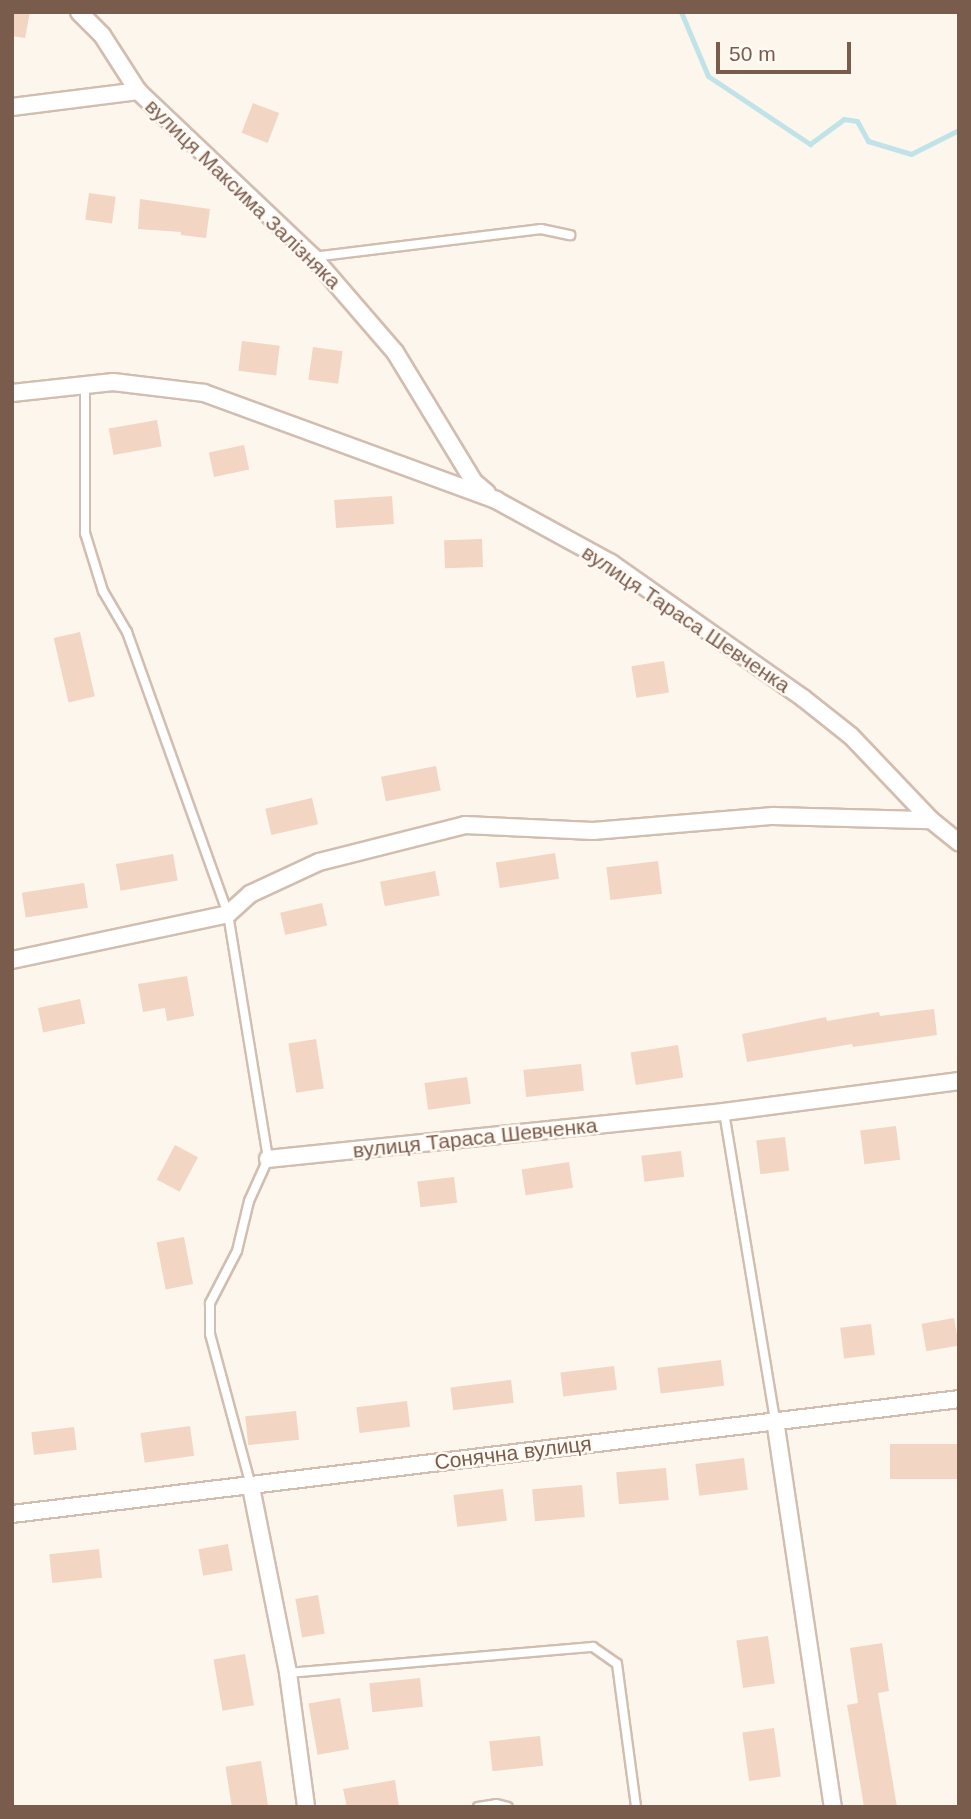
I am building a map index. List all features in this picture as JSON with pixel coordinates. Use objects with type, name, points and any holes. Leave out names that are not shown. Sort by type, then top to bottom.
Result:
[{"type":"street","name":"вулиця Максима Залізняка","points":[[79,12],[102,35],[138,91],[313,257],[396,352],[474,482],[496,500]]},
{"type":"street","points":[[12,107],[138,91]]},
{"type":"street","name":"вулиця Тараса Шевченка","points":[[12,393],[113,382],[204,393],[496,500],[611,563],[803,698],[851,736],[931,820],[959,843]]},
{"type":"street","points":[[12,960],[228,914],[250,894],[319,862],[465,825],[593,831],[774,816],[931,820]]},
{"type":"street","name":"вулиця Тараса Шевченка","points":[[268,1159],[724,1112],[959,1081]]},
{"type":"street","name":"Сонячна вулиця","points":[[12,1514],[959,1399]]},
{"type":"street","points":[[775,1420],[833,1807]]},
{"type":"street","points":[[251,1487],[288,1674],[306,1807]]},
{"type":"lane","points":[[313,257],[541,229],[570,234]]},
{"type":"lane","points":[[85,386],[85,533],[103,591],[127,632],[228,914],[268,1159],[249,1201],[237,1251],[210,1303],[210,1334],[251,1487]]},
{"type":"lane","points":[[724,1112],[775,1420]]},
{"type":"lane","points":[[288,1674],[593,1647],[617,1664],[636,1807]]},
{"type":"lane","points":[[478,1807],[496,1804],[508,1807]]},
{"type":"building","points":[[12,12],[30,12],[25,38],[12,36]]},
{"type":"building","points":[[253,103],[279,113],[268,143],[242,133]]},
{"type":"building","points":[[89,193],[116,197],[112,223],[85,220]]},
{"type":"building","points":[[140,199],[210,209],[206,238],[181,235],[181,232],[138,229]]},
{"type":"building","points":[[242,341],[280,346],[276,375],[238,371]]},
{"type":"building","points":[[313,347],[343,351],[338,384],[308,380]]},
{"type":"building","points":[[157,420],[162,447],[113,455],[109,429]]},
{"type":"building","points":[[244,445],[249,469],[214,477],[209,452]]},
{"type":"building","points":[[392,496],[394,524],[336,528],[334,500]]},
{"type":"building","points":[[482,539],[483,567],[445,568],[444,540]]},
{"type":"building","points":[[80,632],[95,696],[69,702],[54,638]]},
{"type":"building","points":[[664,661],[669,693],[636,698],[631,666]]},
{"type":"building","points":[[436,766],[441,791],[386,801],[381,777]]},
{"type":"building","points":[[312,798],[318,824],[271,835],[265,809]]},
{"type":"building","points":[[555,853],[559,879],[500,888],[496,862]]},
{"type":"building","points":[[173,854],[178,881],[121,891],[116,864]]},
{"type":"building","points":[[658,861],[662,894],[610,900],[606,867]]},
{"type":"building","points":[[435,871],[440,896],[385,906],[380,882]]},
{"type":"building","points":[[84,883],[88,908],[26,918],[22,893]]},
{"type":"building","points":[[322,903],[327,925],[285,935],[280,913]]},
{"type":"building","points":[[187,976],[194,1016],[167,1021],[165,1008],[143,1012],[138,984]]},
{"type":"building","points":[[80,999],[85,1023],[43,1032],[38,1008]]},
{"type":"building","points":[[934,1009],[937,1035],[853,1047],[852,1044],[747,1062],[742,1034],[826,1017],[827,1021],[879,1012],[880,1016]]},
{"type":"building","points":[[316,1039],[324,1088],[296,1093],[288,1043]]},
{"type":"building","points":[[678,1045],[683,1078],[636,1085],[631,1053]]},
{"type":"building","points":[[581,1064],[584,1091],[526,1097],[523,1070]]},
{"type":"building","points":[[467,1077],[471,1104],[428,1110],[424,1083]]},
{"type":"building","points":[[896,1126],[900,1160],[864,1164],[860,1130]]},
{"type":"building","points":[[785,1137],[789,1171],[760,1174],[756,1141]]},
{"type":"building","points":[[175,1145],[198,1157],[180,1192],[157,1179]]},
{"type":"building","points":[[681,1151],[684,1177],[644,1182],[641,1156]]},
{"type":"building","points":[[569,1162],[573,1188],[526,1195],[522,1170]]},
{"type":"building","points":[[454,1177],[457,1203],[420,1207],[417,1182]]},
{"type":"building","points":[[184,1237],[193,1284],[166,1289],[157,1242]]},
{"type":"building","points":[[954,1318],[959,1346],[926,1351],[922,1324]]},
{"type":"building","points":[[871,1324],[875,1355],[844,1359],[840,1328]]},
{"type":"building","points":[[721,1360],[724,1386],[661,1394],[657,1368]]},
{"type":"building","points":[[614,1366],[617,1390],[563,1396],[560,1373]]},
{"type":"building","points":[[511,1380],[514,1403],[453,1410],[450,1387]]},
{"type":"building","points":[[407,1401],[410,1427],[360,1433],[356,1407]]},
{"type":"building","points":[[296,1411],[299,1440],[248,1445],[245,1416]]},
{"type":"building","points":[[190,1426],[194,1456],[145,1463],[140,1433]]},
{"type":"building","points":[[74,1427],[77,1450],[34,1455],[31,1432]]},
{"type":"building","points":[[890,1444],[959,1444],[959,1479],[890,1479]]},
{"type":"building","points":[[744,1458],[748,1490],[699,1496],[695,1464]]},
{"type":"building","points":[[666,1468],[669,1500],[619,1504],[616,1472]]},
{"type":"building","points":[[582,1485],[585,1517],[535,1521],[532,1489]]},
{"type":"building","points":[[503,1489],[507,1521],[457,1527],[453,1495]]},
{"type":"building","points":[[228,1544],[233,1571],[203,1576],[198,1549]]},
{"type":"building","points":[[99,1549],[102,1578],[52,1583],[49,1554]]},
{"type":"building","points":[[318,1595],[325,1633],[302,1637],[295,1599]]},
{"type":"building","points":[[768,1636],[775,1684],[743,1688],[736,1640]]},
{"type":"building","points":[[882,1643],[889,1691],[878,1693],[897,1807],[864,1807],[847,1705],[858,1703],[850,1648]]},
{"type":"building","points":[[245,1654],[254,1705],[223,1711],[213,1660]]},
{"type":"building","points":[[420,1678],[423,1707],[372,1712],[369,1683]]},
{"type":"building","points":[[340,1698],[349,1749],[318,1755],[308,1704]]},
{"type":"building","points":[[774,1728],[781,1777],[749,1781],[742,1732]]},
{"type":"building","points":[[540,1736],[543,1766],[492,1771],[489,1741]]},
{"type":"building","points":[[261,1761],[268,1807],[232,1807],[225,1767]]},
{"type":"building","points":[[395,1780],[399,1807],[347,1807],[343,1789]]},
{"type":"waterway","points":[[681,12],[708,76],[810,144],[844,119],[857,121],[868,141],[911,154],[959,130]]}]
